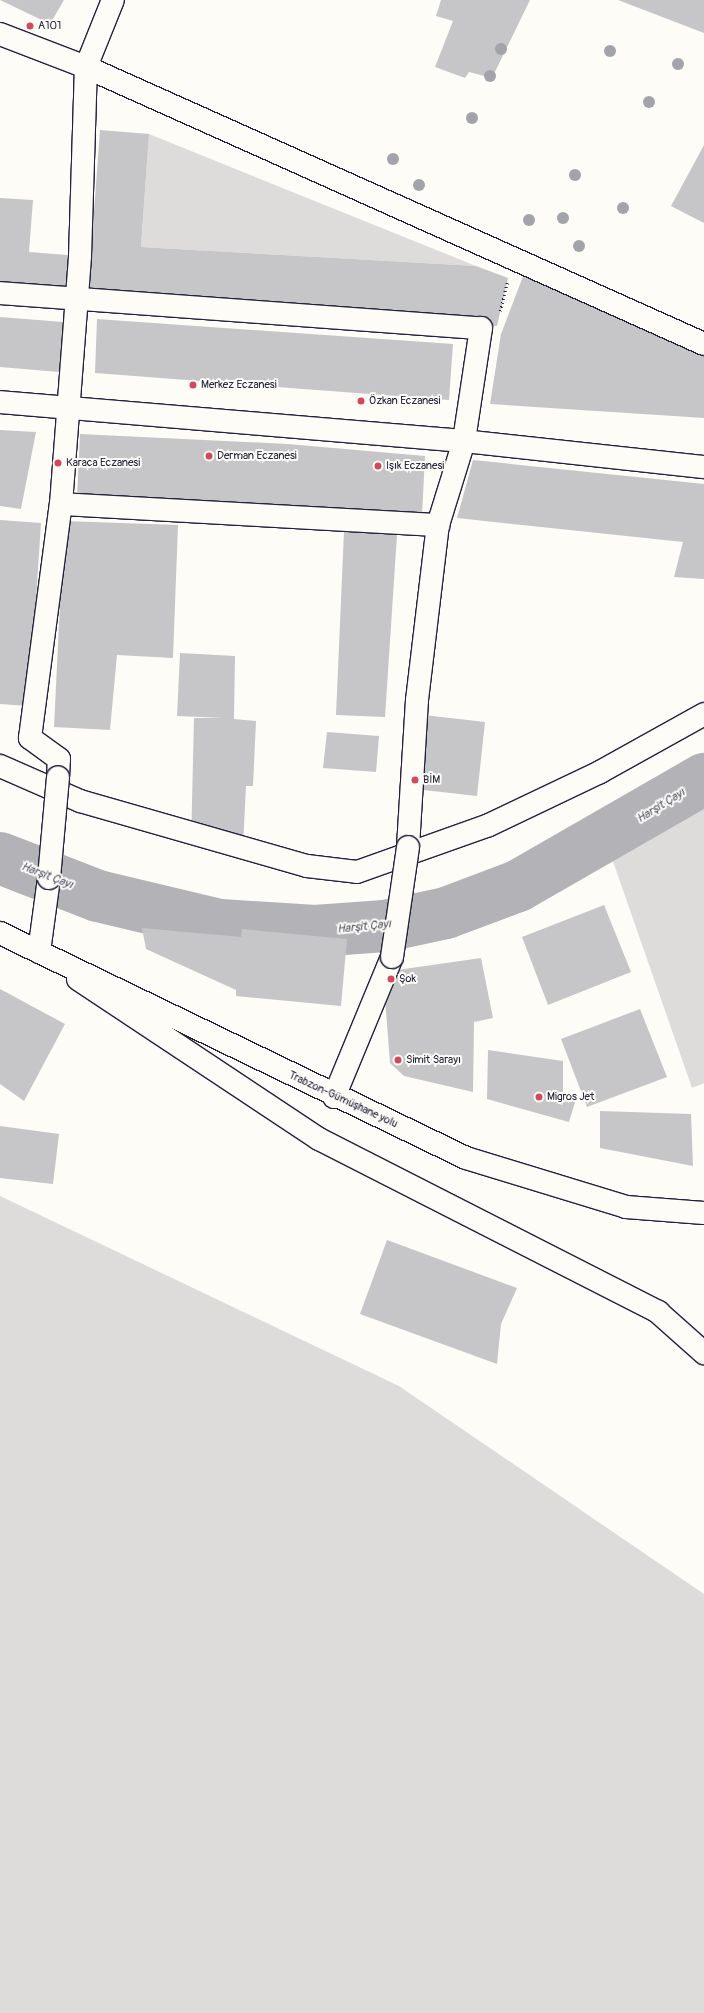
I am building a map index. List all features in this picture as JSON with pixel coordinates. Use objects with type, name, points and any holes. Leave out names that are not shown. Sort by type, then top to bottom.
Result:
[{"type":"street","points":[[113,0],[86,67],[78,299],[61,504],[30,738],[59,759],[49,878],[39,952],[319,1139],[658,1312],[704,1353]]},
{"type":"street","points":[[0,34],[86,67],[514,256],[704,344]]},
{"type":"street","points":[[0,293],[481,328],[464,440],[438,525],[417,700],[408,847],[392,957],[334,1097]]},
{"type":"street","points":[[0,402],[464,440],[704,467]]},
{"type":"street","points":[[61,504],[438,525]]},
{"type":"street","points":[[0,766],[80,801],[307,866],[357,872],[489,826],[600,772],[704,714]]},
{"type":"street","name":"Trabzon-Gümüşhane yolu","points":[[0,933],[334,1097],[481,1162],[626,1207],[704,1213]]},
{"type":"path","points":[[499,319],[514,256]]},
{"type":"shaded area","points":[[149,134],[476,266],[141,247]]},
{"type":"shaded area","points":[[704,800],[704,1083],[692,1088],[609,850]]},
{"type":"shaded area","points":[[0,1196],[399,1386],[704,1594],[704,2013],[0,2013]]},
{"type":"building","points":[[0,0],[64,0],[50,24]]},
{"type":"building","points":[[441,0],[530,0],[492,78],[469,72],[465,78],[435,67],[453,21],[436,16]]},
{"type":"building","points":[[618,0],[704,0],[704,33]]},
{"type":"building","points":[[100,130],[149,134],[141,247],[476,266],[508,278],[497,326],[88,293]]},
{"type":"building","points":[[704,145],[704,223],[671,206]]},
{"type":"building","points":[[0,198],[33,200],[29,252],[80,256],[77,299],[0,293]]},
{"type":"building","points":[[525,271],[704,344],[704,418],[490,404],[501,334]]},
{"type":"building","points":[[0,317],[63,322],[59,372],[0,367]]},
{"type":"building","points":[[97,319],[453,344],[449,400],[95,373]]},
{"type":"building","points":[[0,430],[36,432],[21,509],[0,506]]},
{"type":"building","points":[[80,434],[288,444],[425,456],[422,516],[221,501],[77,497]]},
{"type":"building","points":[[473,460],[704,484],[704,579],[674,577],[683,542],[457,518]]},
{"type":"building","points":[[0,520],[41,523],[29,706],[0,704]]},
{"type":"building","points":[[64,521],[178,525],[173,658],[117,655],[110,730],[54,727]]},
{"type":"building","points":[[344,531],[397,535],[385,717],[336,715]]},
{"type":"building","points":[[180,653],[235,656],[234,719],[256,721],[253,786],[246,786],[243,847],[191,845],[194,718],[224,718],[177,716]]},
{"type":"building","points":[[415,714],[485,722],[477,796],[406,788]]},
{"type":"building","points":[[327,732],[379,736],[376,772],[323,768]]},
{"type":"building","points":[[604,905],[631,972],[548,1005],[522,937]]},
{"type":"building","points":[[142,928],[241,937],[242,929],[347,939],[341,1006],[236,996],[236,990],[146,949]]},
{"type":"building","points":[[481,958],[493,1018],[474,1022],[473,1092],[404,1076],[390,1063],[383,972]]},
{"type":"building","points":[[0,989],[65,1024],[24,1101],[0,1084]]},
{"type":"building","points":[[640,1009],[667,1077],[587,1107],[561,1039]]},
{"type":"building","points":[[488,1050],[563,1061],[563,1097],[576,1099],[569,1122],[487,1099]]},
{"type":"building","points":[[600,1111],[691,1114],[693,1166],[600,1148]]},
{"type":"building","points":[[0,1126],[59,1134],[53,1184],[0,1178]]},
{"type":"building","points":[[387,1240],[517,1288],[501,1324],[497,1364],[360,1314]]},
{"type":"waterway","name":"Harşit Çayı","points":[[0,858],[98,896],[220,925],[315,931],[385,926],[446,913],[518,886],[704,779]]},
{"type":"place","name":"A101","points":[[30,26]]},
{"type":"place","name":"Merkez Eczanesi","points":[[193,385]]},
{"type":"place","name":"Özkan Eczanesi","points":[[361,401]]},
{"type":"place","name":"Derman Eczanesi","points":[[209,456]]},
{"type":"place","name":"Karaca Eczanesi","points":[[58,463]]},
{"type":"place","name":"Işık Eczanesi","points":[[378,466]]},
{"type":"place","name":"BİM","points":[[415,780]]},
{"type":"place","name":"Şok","points":[[391,979]]},
{"type":"place","name":"Simit Sarayı","points":[[398,1060]]},
{"type":"place","name":"Migros Jet","points":[[539,1097]]}]
